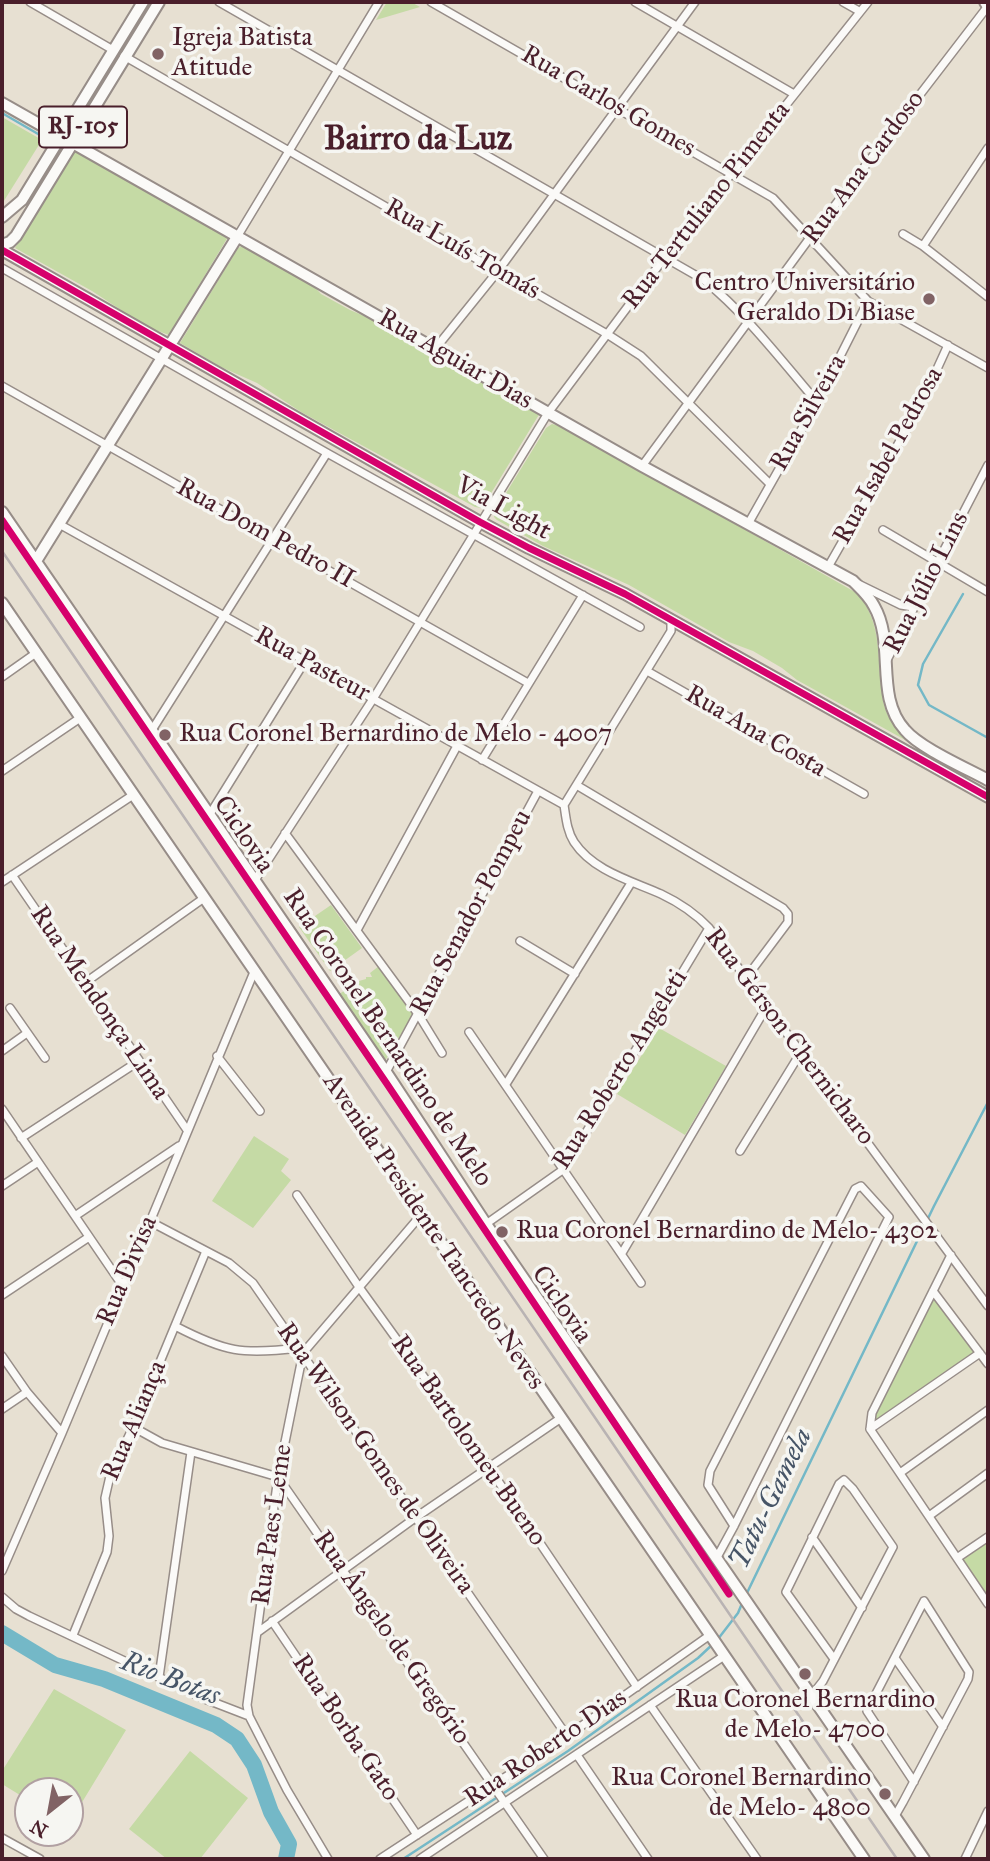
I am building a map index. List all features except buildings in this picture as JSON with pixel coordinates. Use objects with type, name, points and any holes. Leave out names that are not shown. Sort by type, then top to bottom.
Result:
[{"type":"main road","name":"RJ-105","points":[[2,217],[22,200],[143,2]]},
{"type":"main road","name":"RJ-105","points":[[2,248],[15,239],[159,2]]},
{"type":"main road","points":[[985,2],[988,7]]},
{"type":"main road","name":"Rua Aguiar Dias","points":[[2,103],[642,466],[853,581]]},
{"type":"main road","points":[[36,561],[237,237]]},
{"type":"main road","name":"Via Light","points":[[2,248],[480,522],[671,619],[988,797]]},
{"type":"main road","name":"Rua Coronel Bernardino de Melo","points":[[2,512],[386,1072],[486,1224],[924,1859]]},
{"type":"main road","points":[[853,581],[878,614],[892,709],[905,732],[988,780]]},
{"type":"main road","name":"Avenida Presidente Tancredo Neves","points":[[2,604],[864,1859]]},
{"type":"street","points":[[30,2],[113,50]]},
{"type":"street","points":[[219,2],[704,279],[726,297],[817,402]]},
{"type":"street","points":[[237,237],[379,2]]},
{"type":"street","name":"Rua Carlos Gomes","points":[[431,2],[773,198],[868,301],[988,368]]},
{"type":"street","points":[[635,2],[794,94]]},
{"type":"street","points":[[435,349],[498,271],[695,2]]},
{"type":"street","points":[[843,2],[859,11]]},
{"type":"street","name":"Rua Tertuliano Pimenta","points":[[255,880],[373,699],[548,413],[665,257],[868,2]]},
{"type":"street","name":"Rua Ana Cardoso","points":[[642,466],[809,239],[988,7]]},
{"type":"street","name":"Rua Luís Tomás","points":[[124,56],[642,356],[769,483]]},
{"type":"street","points":[[923,246],[988,148]]},
{"type":"street","points":[[903,234],[923,246],[988,297]]},
{"type":"street","points":[[2,268],[472,535],[640,627]]},
{"type":"street","name":"Rua Silveira","points":[[748,524],[817,402],[868,301]]},
{"type":"street","name":"Rua Isabel Pedrosa","points":[[828,567],[922,402],[948,345]]},
{"type":"street","name":"Rua Dom Pedro II","points":[[2,386],[528,683]]},
{"type":"street","points":[[152,730],[327,453]]},
{"type":"street","name":"Rua Júlio Lins","points":[[886,664],[892,647],[987,470]]},
{"type":"street","name":"Rua Pasteur","points":[[59,524],[564,805]]},
{"type":"street","points":[[883,530],[988,592]]},
{"type":"street","name":"Rua Aguiar Dias","points":[[853,581],[901,605],[913,607]]},
{"type":"street","points":[[482,760],[583,595]]},
{"type":"street","points":[[564,805],[671,631],[671,619]]},
{"type":"street","points":[[2,677],[36,653]]},
{"type":"street","points":[[209,814],[305,661]]},
{"type":"street","name":"Rua Ana Costa","points":[[647,671],[864,794]]},
{"type":"street","points":[[2,771],[80,718]]},
{"type":"street","points":[[357,930],[457,746]]},
{"type":"street","points":[[578,786],[783,908],[788,914],[788,922],[746,978]]},
{"type":"street","name":"Rua Senador Pompeu","points":[[386,1072],[538,791]]},
{"type":"street","points":[[2,882],[133,795]]},
{"type":"street","name":"Rua Gérson Chernicharo","points":[[564,805],[566,821],[574,842],[592,859],[631,883],[659,893],[690,910],[709,928],[988,1306]]},
{"type":"street","points":[[285,833],[418,1014],[442,1053]]},
{"type":"street","name":"Rua Mendonça Lima","points":[[12,875],[187,1130]]},
{"type":"street","points":[[506,1084],[631,883]]},
{"type":"street","points":[[86,982],[204,898]]},
{"type":"street","name":"Rua Roberto Angeleti","points":[[486,1224],[564,1169],[709,928]]},
{"type":"street","points":[[520,940],[575,974]]},
{"type":"street","name":"Rua Divisa","points":[[2,1571],[254,972]]},
{"type":"street","points":[[622,1253],[766,1006]]},
{"type":"street","points":[[10,1008],[45,1058]]},
{"type":"street","points":[[469,1032],[641,1283]]},
{"type":"street","points":[[2,1051],[27,1033]]},
{"type":"street","points":[[740,1151],[801,1052]]},
{"type":"street","points":[[217,1056],[260,1111]]},
{"type":"street","points":[[21,1138],[139,1061]]},
{"type":"street","points":[[2,1110],[122,1285]]},
{"type":"street","points":[[75,1216],[180,1146]]},
{"type":"street","points":[[2,1186],[38,1162]]},
{"type":"street","points":[[716,1559],[734,1526],[889,1217],[861,1186],[855,1189],[710,1471],[708,1485],[734,1526]]},
{"type":"street","name":"Rua Bartolomeu Bueno","points":[[298,1195],[359,1287],[488,1466],[637,1687]]},
{"type":"street","name":"Rua Paes Leme","points":[[328,1859],[287,1790],[249,1716],[247,1692],[258,1632],[278,1477],[301,1351],[421,1214]]},
{"type":"street","name":"Rua Wilson Gomes de Oliveira","points":[[149,1221],[240,1270],[253,1283],[567,1735]]},
{"type":"street","points":[[2,1295],[89,1237]]},
{"type":"street","name":"Rua Aliança","points":[[73,1635],[107,1552],[109,1536],[106,1489],[206,1251]]},
{"type":"street","points":[[951,1255],[873,1413],[870,1429],[988,1604]]},
{"type":"street","points":[[933,1291],[988,1364]]},
{"type":"street","points":[[175,1326],[211,1345],[235,1351],[301,1351]]},
{"type":"street","points":[[870,1429],[980,1353]]},
{"type":"street","points":[[2,1356],[27,1392],[62,1433]]},
{"type":"street","points":[[2,1409],[27,1392]]},
{"type":"street","points":[[901,1474],[988,1409]]},
{"type":"street","points":[[258,1632],[488,1466],[561,1418]]},
{"type":"street","points":[[133,1427],[162,1443],[278,1477]]},
{"type":"street","points":[[159,1677],[191,1452]]},
{"type":"street","points":[[929,1516],[988,1473]]},
{"type":"street","name":"Rua Ângelo de Gregório","points":[[278,1477],[504,1802]]},
{"type":"street","points":[[812,1695],[822,1681],[862,1608],[893,1547],[844,1480],[812,1537],[786,1592],[834,1659]]},
{"type":"street","points":[[812,1537],[862,1608]]},
{"type":"street","points":[[957,1558],[988,1537]]},
{"type":"street","points":[[2,1597],[29,1616],[205,1699],[249,1716]]},
{"type":"street","points":[[895,1816],[914,1782],[968,1679],[967,1666],[924,1601],[870,1702],[868,1715],[914,1782]]},
{"type":"street","name":"Rua Borba Gato","points":[[272,1621],[418,1835]]},
{"type":"street","name":"Rua Roberto Dias","points":[[380,1859],[494,1787],[711,1637]]},
{"type":"street","name":"Rua Roberto Dias","points":[[420,1859],[431,1856],[504,1802],[723,1655]]},
{"type":"street","points":[[895,1658],[943,1727]]},
{"type":"street","points":[[650,1704],[757,1859]]},
{"type":"street","points":[[577,1755],[648,1859]]},
{"type":"street","points":[[504,1802],[544,1859]]},
{"type":"street","points":[[965,1859],[988,1811]]},
{"type":"street","points":[[2,1839],[40,1859]]},
{"type":"green space","points":[[387,2],[411,2],[420,7],[376,20]]},
{"type":"green space","points":[[2,117],[42,140],[2,204]]},
{"type":"green space","points":[[75,150],[228,237],[169,335],[147,327],[92,291],[15,248]]},
{"type":"green space","points":[[244,245],[310,282],[321,294],[381,323],[540,413],[482,508],[475,507],[301,412],[257,383],[221,367],[180,343],[238,248]]},
{"type":"green space","points":[[552,424],[564,427],[855,592],[865,604],[875,631],[884,705],[893,724],[907,741],[797,680],[753,651],[729,642],[629,585],[543,546],[497,520],[494,517],[495,511],[546,428]]},
{"type":"green space","points":[[331,905],[362,948],[330,971],[299,927]]},
{"type":"green space","points":[[379,966],[413,1014],[385,1061],[338,995],[348,988],[353,989],[354,984],[358,985],[359,981],[366,977],[372,977],[370,973]]},
{"type":"green space","points":[[659,1028],[726,1066],[685,1135],[617,1094]]},
{"type":"green space","points":[[254,1136],[289,1159],[281,1171],[291,1180],[253,1228],[212,1201]]},
{"type":"green space","points":[[934,1294],[976,1352],[872,1426],[872,1422]]},
{"type":"green space","points":[[988,1539],[988,1604],[959,1559]]},
{"type":"green space","points":[[54,1689],[126,1730],[84,1799],[84,1777],[14,1777],[14,1791],[2,1784],[2,1771]]},
{"type":"green space","points":[[190,1751],[248,1798],[200,1859],[167,1859],[129,1829]]},
{"type":"waterway","points":[[2,113],[45,138]]},
{"type":"waterway","points":[[963,594],[923,664],[918,685],[929,705],[988,738]]},
{"type":"waterway","name":"Tatu-Gamela","points":[[746,1595],[934,1206],[988,1102]]},
{"type":"waterway","name":"Tatu-Gamela","points":[[718,1639],[738,1613],[743,1601]]},
{"type":"waterway","name":"Rio Botas","points":[[2,1633],[55,1665],[104,1679],[216,1725],[237,1739],[254,1765],[271,1812],[289,1844],[286,1859]]},
{"type":"waterway","name":"Tatu-Gamela","points":[[403,1859],[568,1751],[698,1658],[713,1644]]},
{"type":"railway","points":[[2,551],[897,1859]]},
{"type":"cycle path","points":[[2,250],[480,522],[625,594],[988,797]]},
{"type":"cycle path","name":"Ciclovia","points":[[2,520],[387,1084],[729,1594]]},
{"type":"place","name":"Igreja Batista Atitude","points":[[158,54]]},
{"type":"place","name":"Centro Universitário Geraldo Di Biase","points":[[929,299]]},
{"type":"place","name":"Rua Coronel Bernardino de Melo - 4007","points":[[165,735]]},
{"type":"place","name":"Rua Coronel Bernardino de Melo- 4302","points":[[502,1232]]},
{"type":"place","name":"Rua Coronel Bernardino de Melo- 4700","points":[[805,1674]]},
{"type":"place","name":"Rua Coronel Bernardino de Melo- 4800","points":[[885,1794]]},
{"type":"district","name":"Bairro da Luz","points":[[418,141]]}]
